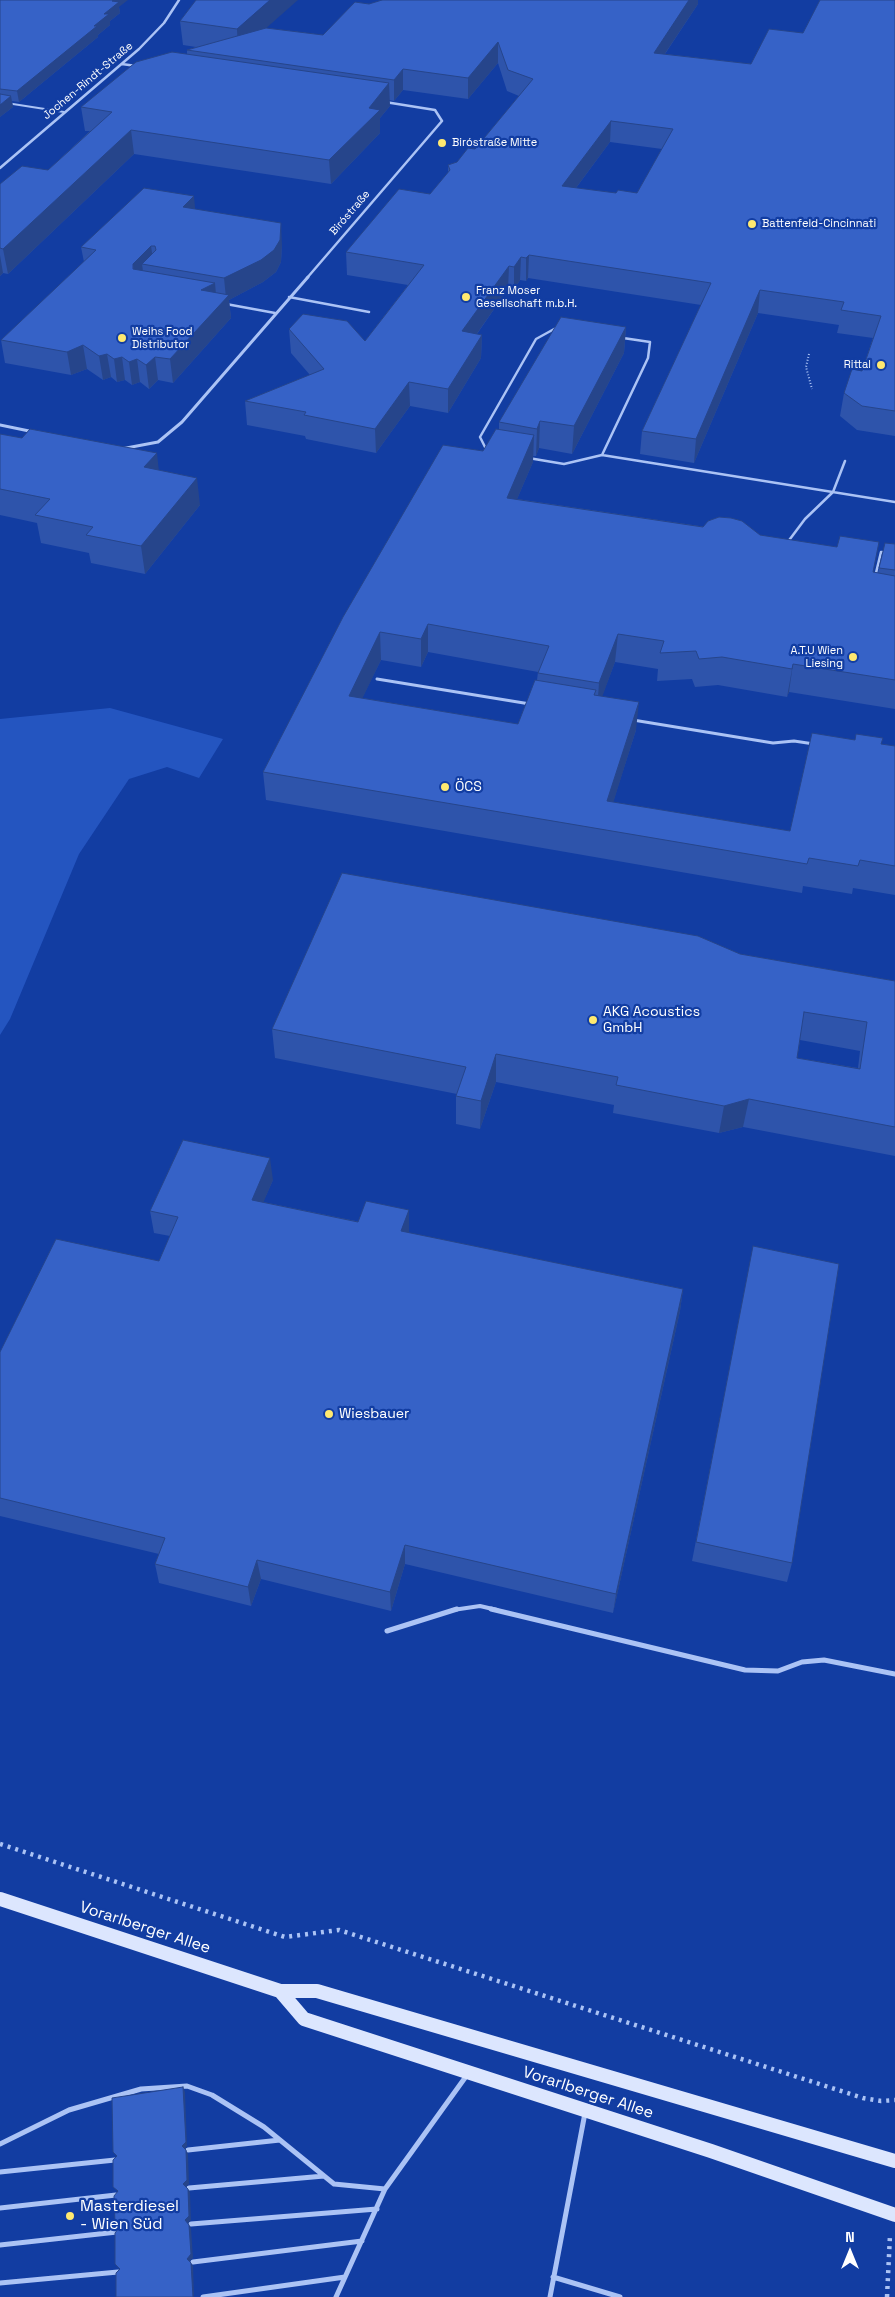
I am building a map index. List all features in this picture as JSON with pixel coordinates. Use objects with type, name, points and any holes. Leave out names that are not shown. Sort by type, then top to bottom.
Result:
[{"type":"main road","name":"Vorarlberger Allee","points":[[0,1899],[280,1991],[317,1991],[895,2161]]},
{"type":"main road","name":"Vorarlberger Allee","points":[[280,1991],[304,2019],[585,2110],[893,2214]]},
{"type":"street","name":"Jochen-Rindt-Straße","points":[[0,168],[122,64],[158,30],[179,0]]},
{"type":"street","points":[[122,64],[141,67]]},
{"type":"street","name":"Biróstraße","points":[[112,447],[122,449],[158,442],[182,422],[442,120],[435,110],[376,101]]},
{"type":"street","points":[[0,425],[37,432]]},
{"type":"lane","points":[[0,102],[64,112]]},
{"type":"lane","points":[[289,297],[369,312]]},
{"type":"lane","points":[[220,303],[276,312]]},
{"type":"lane","points":[[602,455],[648,358],[650,342],[556,328],[536,339],[480,437],[487,451],[564,464],[602,455],[895,502]]},
{"type":"lane","points":[[787,544],[805,519],[833,492],[845,461]]},
{"type":"lane","points":[[875,580],[881,552],[895,553]]},
{"type":"lane","points":[[377,679],[532,704]]},
{"type":"lane","points":[[628,720],[773,743],[794,741],[822,745]]},
{"type":"lane","points":[[387,1631],[458,1608],[480,1606],[745,1670],[778,1671],[802,1662],[824,1660],[895,1674]]},
{"type":"lane","points":[[336,2297],[385,2189],[469,2072]]},
{"type":"lane","points":[[0,2144],[69,2110],[141,2089],[186,2086],[212,2095],[280,2140],[334,2184],[385,2189]]},
{"type":"lane","points":[[550,2297],[585,2110]]},
{"type":"lane","points":[[188,2150],[280,2140]]},
{"type":"lane","points":[[0,2172],[115,2160]]},
{"type":"lane","points":[[189,2188],[324,2176]]},
{"type":"lane","points":[[0,2208],[116,2196]]},
{"type":"lane","points":[[191,2224],[377,2209]]},
{"type":"lane","points":[[0,2245],[117,2232]]},
{"type":"lane","points":[[193,2262],[362,2241]]},
{"type":"lane","points":[[0,2283],[118,2272]]},
{"type":"lane","points":[[203,2297],[345,2277]]},
{"type":"lane","points":[[554,2277],[620,2297]]},
{"type":"path","points":[[809,354],[806,366],[812,389]]},
{"type":"path","points":[[0,1844],[285,1937],[339,1930],[863,2098],[881,2101],[895,2100]]},
{"type":"path","points":[[887,2297],[893,2214]]},
{"type":"shaded area","points":[[110,708],[223,739],[199,778],[167,767],[129,779],[79,854],[10,1019],[0,1035],[0,719]]},
{"type":"building","points":[[0,0],[114,0],[112,1],[119,2],[104,14],[109,14],[94,26],[97,26],[17,91],[0,89]]},
{"type":"building","points":[[196,0],[270,0],[237,29],[180,21]]},
{"type":"building","points":[[382,0],[689,0],[654,53],[751,64],[769,29],[803,33],[820,0],[895,0],[895,411],[862,406],[844,393],[852,369],[862,371],[881,316],[841,310],[844,302],[760,290],[696,439],[642,431],[711,283],[529,255],[526,258],[521,257],[514,267],[509,266],[462,331],[482,335],[448,389],[409,382],[375,429],[304,415],[306,412],[245,401],[324,369],[289,329],[303,314],[347,321],[365,341],[424,265],[346,252],[399,189],[430,194],[450,170],[448,165],[457,162],[468,148],[475,149],[533,79],[508,70],[498,42],[468,78],[403,69],[394,80],[187,50],[266,28],[323,35],[355,2],[369,4]],"holes":[[[611,121],[673,129],[637,193],[618,190],[616,193],[562,186]]]},
{"type":"building","points":[[172,52],[389,83],[369,108],[380,110],[329,160],[131,130],[3,249],[0,248],[0,184],[22,166],[48,170],[112,112],[81,107],[136,62]]},
{"type":"building","points":[[0,94],[11,96],[0,105]]},
{"type":"building","points":[[144,188],[194,196],[183,207],[281,223],[280,240],[274,250],[261,260],[224,278],[142,264],[156,250],[155,246],[151,246],[133,264],[133,269],[215,283],[201,290],[229,295],[170,359],[155,357],[146,365],[137,359],[129,362],[122,357],[114,359],[107,354],[99,356],[83,345],[67,352],[1,340],[96,250],[81,247]]},
{"type":"building","points":[[561,317],[626,327],[574,426],[540,421],[537,429],[499,422]]},
{"type":"building","points":[[30,429],[157,453],[144,467],[197,478],[141,546],[86,535],[93,527],[35,515],[50,499],[0,489],[0,434],[22,438]]},
{"type":"building","points":[[496,429],[534,435],[507,498],[703,527],[708,521],[719,517],[731,518],[742,521],[760,535],[837,547],[840,536],[879,542],[873,572],[895,576],[895,680],[793,664],[792,669],[722,657],[699,659],[696,651],[660,653],[664,641],[618,634],[599,683],[538,673],[549,646],[428,624],[421,639],[380,632],[349,696],[518,724],[535,680],[596,690],[594,695],[639,702],[607,801],[790,831],[812,733],[855,740],[856,734],[883,738],[881,744],[895,746],[895,866],[860,860],[858,866],[809,858],[807,864],[263,772],[343,617],[443,445],[483,451]]},
{"type":"building","points":[[885,543],[895,544],[895,570],[879,568]]},
{"type":"building","name":"AKG Acoustics GmbH","points":[[342,873],[698,936],[740,954],[895,981],[895,1127],[749,1099],[724,1106],[616,1085],[618,1077],[496,1054],[481,1101],[456,1096],[466,1067],[272,1029]],"holes":[[[804,1012],[867,1022],[860,1069],[797,1058]]]},
{"type":"building","name":"Wiesbauer","points":[[183,1140],[270,1158],[252,1200],[358,1222],[366,1201],[409,1210],[401,1231],[683,1289],[616,1594],[405,1545],[390,1592],[257,1560],[248,1587],[155,1564],[165,1538],[0,1498],[0,1352],[56,1239],[159,1261],[178,1217],[150,1211]]},
{"type":"building","points":[[753,1246],[839,1264],[792,1563],[696,1542]]},
{"type":"building","points":[[183,2087],[186,2142],[182,2146],[186,2150],[187,2180],[183,2184],[188,2189],[189,2216],[185,2220],[189,2225],[191,2254],[187,2259],[191,2263],[193,2297],[116,2297],[116,2273],[120,2269],[115,2264],[115,2233],[119,2228],[115,2224],[114,2196],[118,2191],[113,2187],[113,2160],[117,2156],[113,2152],[112,2098]]},
{"type":"place","name":"Biróstraße Mitte","points":[[442,143]]},
{"type":"place","name":"Battenfeld-Cincinnati","points":[[752,224]]},
{"type":"place","name":"Franz Moser Gesellschaft m.b.H.","points":[[466,297]]},
{"type":"place","name":"Weihs Food Distributor","points":[[122,338]]},
{"type":"place","name":"Rittal","points":[[881,365]]},
{"type":"place","name":"A.T.U Wien Liesing","points":[[853,657]]},
{"type":"place","name":"ÖCS","points":[[445,787]]},
{"type":"place","name":"AKG Acoustics GmbH","points":[[593,1020]]},
{"type":"place","name":"Wiesbauer","points":[[329,1414]]},
{"type":"place","name":"Masterdiesel - Wien Süd","points":[[70,2216]]}]
